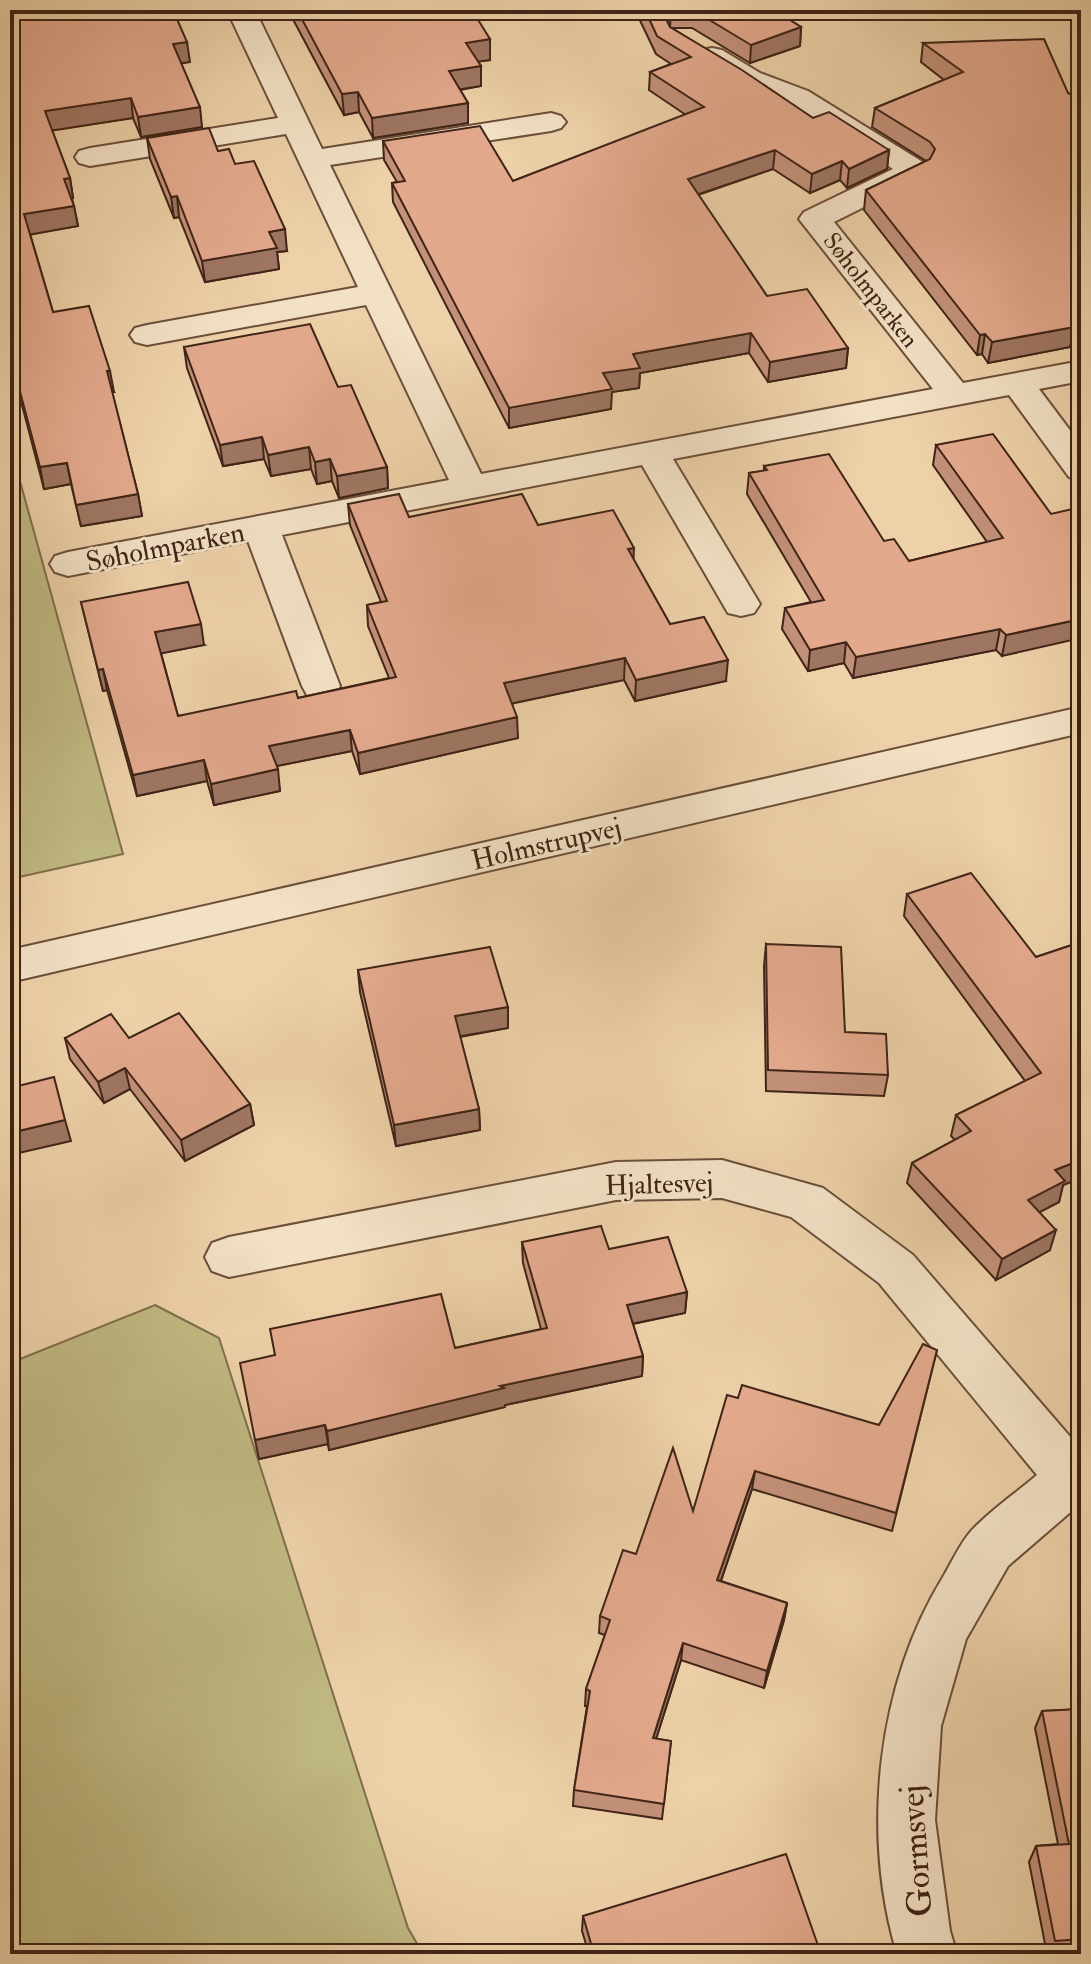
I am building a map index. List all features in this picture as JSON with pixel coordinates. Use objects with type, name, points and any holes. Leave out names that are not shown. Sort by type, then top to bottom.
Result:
[{"type":"street","points":[[241,10],[470,488]]},
{"type":"street","name":"Søholmparken","points":[[693,44],[750,79],[798,97],[915,170],[815,219],[955,395]]},
{"type":"street","points":[[313,159],[551,122]]},
{"type":"street","points":[[90,157],[296,124]]},
{"type":"street","points":[[147,335],[377,293]]},
{"type":"street","name":"Søholmparken","points":[[68,564],[1081,371]]},
{"type":"street","points":[[1017,383],[1081,469]]},
{"type":"street","points":[[652,453],[741,604]]},
{"type":"street","name":"Søholmparken","points":[[261,527],[321,686]]},
{"type":"street","name":"Holmstrupvej","points":[[10,966],[1081,720]]},
{"type":"street","name":"Hjaltesvej","points":[[229,1257],[616,1181],[722,1179],[806,1202],[896,1269],[1076,1473]]},
{"type":"street","name":"Gormsvej","points":[[927,1954],[920,1931],[906,1820],[913,1726],[941,1630],[989,1549],[1076,1473]]},
{"type":"shaded area","points":[[10,445],[123,854],[10,879]]},
{"type":"shaded area","points":[[155,1305],[219,1338],[408,1928],[423,1954],[10,1954],[10,1363]]},
{"type":"building","points":[[10,10],[173,10],[187,42],[173,44],[200,107],[138,117],[131,98],[45,111],[70,178],[64,179],[74,206],[24,214],[53,312],[89,306],[110,371],[107,371],[138,494],[76,505],[67,463],[40,467],[10,354]]},
{"type":"building","points":[[297,10],[472,10],[490,39],[466,43],[481,66],[449,71],[468,103],[372,118],[358,92],[342,94]]},
{"type":"building","points":[[645,10],[671,10],[665,17],[670,27],[813,118],[829,112],[889,150],[849,169],[842,161],[812,174],[775,150],[688,179],[767,296],[807,289],[848,348],[770,362],[751,333],[633,354],[640,368],[603,373],[612,389],[509,408],[392,183],[405,181],[383,141],[480,126],[513,181],[704,107],[650,72],[691,57],[657,36]]},
{"type":"building","points":[[693,10],[774,10],[801,27],[751,45]]},
{"type":"building","points":[[1044,39],[1068,93],[1081,100],[1081,333],[1074,327],[992,342],[985,334],[980,335],[866,190],[930,159],[935,149],[930,142],[875,108],[963,72],[923,43]]},
{"type":"building","points":[[209,128],[218,151],[229,149],[235,164],[254,161],[285,229],[269,232],[277,248],[202,261],[177,196],[171,197],[147,138]]},
{"type":"building","points":[[310,324],[338,387],[351,385],[387,467],[337,476],[330,459],[315,462],[309,447],[268,455],[262,437],[220,445],[184,347]]},
{"type":"building","points":[[993,434],[1051,514],[1077,508],[1081,513],[1081,619],[1006,635],[1000,629],[856,657],[846,642],[810,650],[785,608],[824,600],[749,473],[767,470],[764,466],[829,454],[884,541],[894,539],[909,561],[1003,538],[936,445]]},
{"type":"building","points":[[399,494],[409,517],[522,494],[538,525],[613,510],[634,548],[628,549],[670,624],[704,617],[728,660],[636,680],[625,658],[504,683],[517,717],[358,753],[350,730],[269,746],[278,769],[211,784],[204,760],[133,775],[103,669],[98,670],[81,602],[188,582],[201,624],[155,632],[178,716],[296,691],[298,698],[396,677],[367,605],[387,601],[348,504]]},
{"type":"building","points":[[971,873],[1036,957],[1081,942],[1081,1160],[1055,1170],[1065,1181],[1028,1200],[1056,1230],[1002,1259],[912,1163],[971,1131],[956,1115],[1041,1073],[907,894]]},
{"type":"building","points":[[766,944],[841,947],[845,1032],[886,1034],[888,1075],[768,1070]]},
{"type":"building","points":[[490,947],[508,1007],[455,1016],[479,1109],[394,1125],[358,970]]},
{"type":"building","points":[[179,1013],[250,1104],[181,1140],[125,1068],[98,1082],[65,1038],[111,1014],[129,1038]]},
{"type":"building","points":[[54,1077],[65,1120],[10,1133],[10,1088]]},
{"type":"building","points":[[601,1226],[609,1249],[668,1237],[687,1292],[627,1305],[643,1356],[500,1386],[504,1388],[327,1431],[325,1425],[255,1440],[240,1363],[275,1355],[270,1329],[441,1294],[455,1348],[547,1328],[522,1242]]},
{"type":"building","points":[[923,1344],[937,1350],[896,1513],[755,1471],[717,1580],[787,1603],[767,1671],[683,1643],[653,1738],[671,1741],[664,1804],[574,1790],[590,1691],[586,1689],[610,1620],[600,1616],[623,1550],[636,1554],[673,1448],[693,1511],[727,1395],[738,1398],[742,1385],[879,1425]]},
{"type":"building","points":[[1081,1709],[1081,1939],[1055,1941],[1036,1846],[1069,1844],[1042,1711]]},
{"type":"building","points":[[786,1854],[821,1954],[594,1954],[583,1916]]}]
